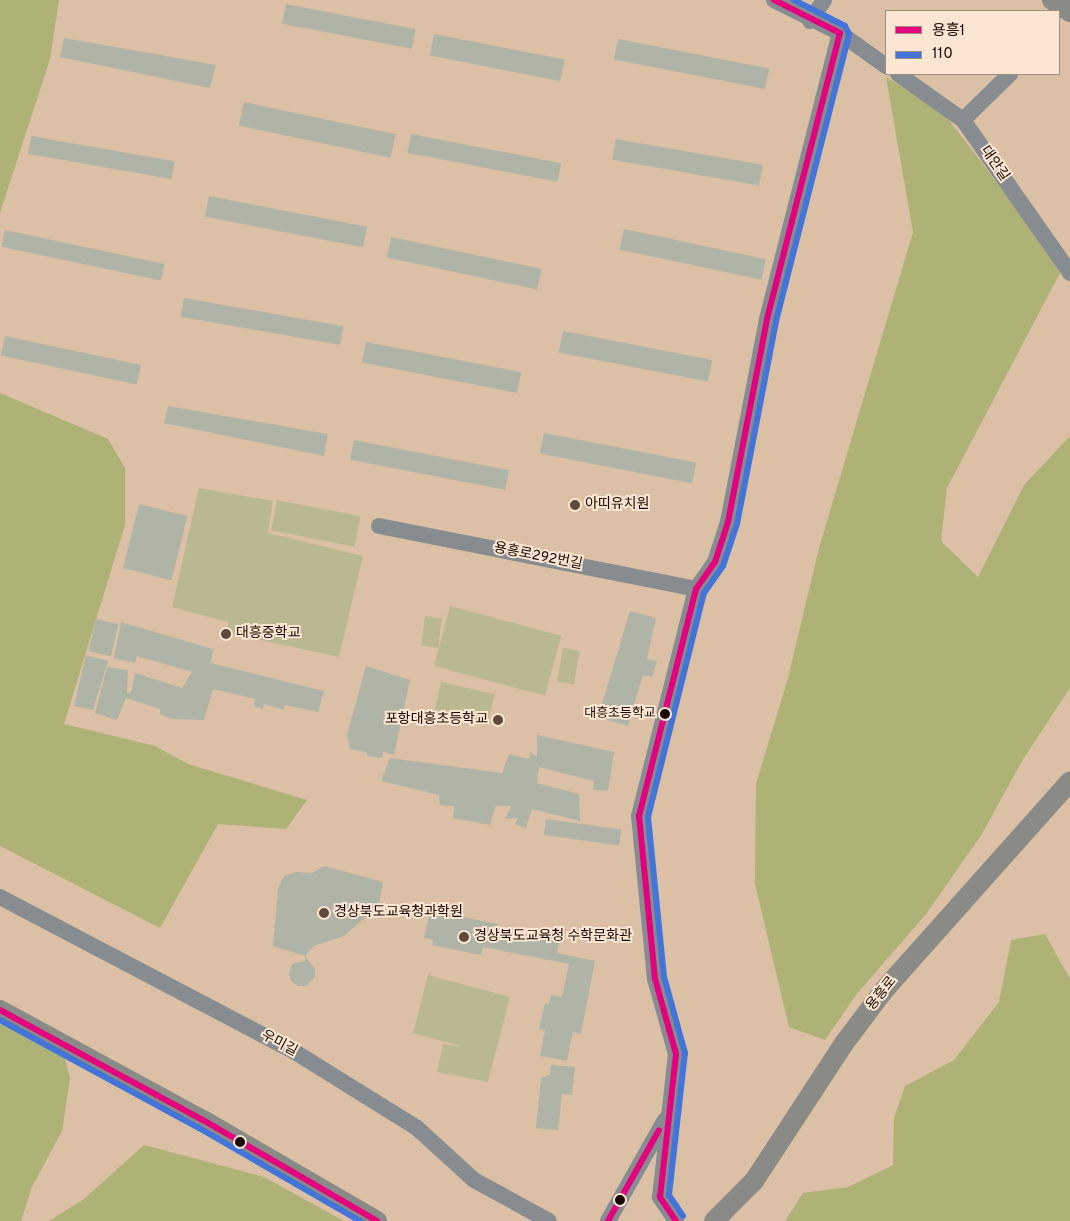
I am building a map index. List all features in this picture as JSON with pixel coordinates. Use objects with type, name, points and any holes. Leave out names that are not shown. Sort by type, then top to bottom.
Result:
[{"type":"main road","name":"용흥로","points":[[714,1221],[754,1181],[845,1042],[885,989],[1070,781]]},
{"type":"main road","points":[[0,1010],[203,1120],[377,1221]]},
{"type":"street","points":[[774,0],[810,20],[840,33],[885,65]]},
{"type":"street","points":[[810,20],[824,0]]},
{"type":"street","points":[[676,1221],[660,1197],[676,1054],[656,979],[639,816],[696,589],[716,562],[728,522],[767,319],[840,33]]},
{"type":"street","name":"대안길","points":[[899,75],[964,120],[1070,273]]},
{"type":"street","points":[[964,120],[1009,75]]},
{"type":"street","name":"용흥로292번길","points":[[379,526],[696,589]]},
{"type":"street","name":"우미길","points":[[0,897],[295,1052],[417,1128],[474,1180],[545,1219]]},
{"type":"street","points":[[608,1221],[668,1114]]},
{"type":"green space","points":[[0,0],[59,0],[50,59],[0,213]]},
{"type":"green space","points":[[886,77],[945,115],[1003,190],[1060,273],[947,488],[941,541],[978,577],[1024,485],[1070,436],[1070,688],[1022,761],[982,834],[926,914],[856,995],[825,1040],[789,1027],[755,884],[756,784],[788,678],[819,548],[913,232]]},
{"type":"green space","points":[[0,393],[108,439],[125,468],[125,525],[64,724],[155,746],[188,764],[307,800],[286,829],[218,824],[160,928],[0,846]]},
{"type":"green space","points":[[199,488],[273,501],[268,533],[363,556],[339,657],[228,633],[228,622],[172,607]]},
{"type":"green space","points":[[277,500],[360,516],[355,547],[271,530]]},
{"type":"green space","points":[[450,606],[561,636],[545,696],[434,666]]},
{"type":"green space","points":[[425,616],[442,618],[438,648],[421,646]]},
{"type":"green space","points":[[563,648],[580,651],[574,684],[557,681]]},
{"type":"green space","points":[[441,682],[495,694],[487,726],[434,713]]},
{"type":"green space","points":[[1045,934],[1070,979],[1070,1221],[785,1221],[803,1193],[848,1187],[893,1165],[894,1118],[905,1086],[954,1060],[999,1002],[1011,940]]},
{"type":"green space","points":[[428,975],[510,997],[488,1082],[437,1072],[443,1044],[464,1047],[413,1033]]},
{"type":"green space","points":[[0,1024],[62,1047],[70,1078],[62,1131],[32,1187],[21,1221],[0,1221]]},
{"type":"green space","points":[[144,1145],[264,1177],[344,1221],[49,1221],[84,1199]]},
{"type":"building","points":[[286,4],[416,29],[412,49],[282,24]]},
{"type":"building","points":[[434,34],[565,59],[560,81],[430,56]]},
{"type":"building","points":[[64,38],[216,65],[210,88],[60,57]]},
{"type":"building","points":[[618,39],[769,68],[765,89],[614,60]]},
{"type":"building","points":[[244,102],[396,134],[391,158],[239,125]]},
{"type":"building","points":[[411,134],[561,163],[558,182],[407,153]]},
{"type":"building","points":[[31,136],[175,161],[172,179],[28,154]]},
{"type":"building","points":[[616,139],[763,165],[759,186],[612,160]]},
{"type":"building","points":[[209,196],[367,227],[363,247],[205,217]]},
{"type":"building","points":[[624,229],[766,259],[761,280],[620,250]]},
{"type":"building","points":[[5,230],[164,264],[161,281],[1,247]]},
{"type":"building","points":[[391,237],[542,269],[537,290],[387,258]]},
{"type":"building","points":[[184,298],[344,326],[340,345],[181,317]]},
{"type":"building","points":[[563,331],[712,360],[708,382],[559,353]]},
{"type":"building","points":[[5,336],[141,365],[137,384],[1,356]]},
{"type":"building","points":[[366,342],[521,372],[517,393],[362,363]]},
{"type":"building","points":[[168,406],[328,434],[324,456],[164,423]]},
{"type":"building","points":[[544,433],[696,463],[692,483],[540,454]]},
{"type":"building","points":[[354,440],[509,470],[505,490],[350,460]]},
{"type":"building","points":[[139,504],[188,516],[172,580],[123,568]]},
{"type":"building","points":[[630,611],[656,618],[647,659],[657,661],[652,677],[643,675],[628,726],[598,717]]},
{"type":"building","points":[[96,619],[118,624],[111,656],[89,651]]},
{"type":"building","points":[[121,622],[213,649],[211,663],[324,691],[318,712],[285,705],[284,710],[264,704],[263,709],[254,706],[255,699],[213,689],[204,720],[172,719],[160,714],[160,709],[126,698],[117,720],[95,713],[107,667],[128,670],[127,693],[131,692],[135,673],[182,688],[192,672],[137,656],[135,663],[114,658]]},
{"type":"building","points":[[86,655],[108,661],[93,710],[74,706]]},
{"type":"building","points":[[366,666],[410,680],[394,755],[383,752],[382,758],[368,756],[366,752],[350,749],[347,735]]},
{"type":"building","points":[[537,735],[614,752],[608,791],[593,790],[594,781],[539,767],[537,783],[579,794],[580,821],[532,809],[526,828],[515,824],[518,818],[505,819],[511,806],[496,806],[490,825],[453,818],[454,806],[440,805],[439,795],[381,781],[390,758],[502,773],[509,754],[529,759],[530,752],[537,757]]},
{"type":"building","points":[[546,819],[621,830],[619,845],[544,835]]},
{"type":"building","name":"경상북도교육청과학원","points":[[324,866],[383,882],[379,905],[344,936],[314,946],[305,956],[273,946],[278,889],[284,876],[296,872],[312,873]]},
{"type":"building","points":[[430,911],[498,924],[497,930],[559,942],[557,953],[595,961],[581,1034],[573,1032],[567,1061],[540,1056],[545,1030],[539,1029],[545,1003],[549,1004],[551,995],[562,997],[569,964],[483,947],[481,955],[432,945],[433,940],[424,938]]},
{"type":"building","points":[[305,956],[315,969],[315,977],[306,986],[298,986],[291,981],[289,972],[292,964],[305,961]]},
{"type":"building","points":[[551,1065],[575,1067],[572,1095],[562,1094],[558,1130],[536,1128],[541,1078],[550,1075]]},
{"type":"transit line","name":"용흥1","points":[[676,1221],[660,1197],[676,1054],[655,979],[639,816],[696,589],[715,562],[728,522],[767,319],[840,33],[774,0]]},
{"type":"transit line","name":"110","points":[[683,1216],[669,1195],[685,1053],[664,977],[648,817],[704,593],[723,566],[737,524],[776,321],[849,34],[845,26],[794,0]]},
{"type":"transit line","name":"용흥1","points":[[0,1010],[203,1120],[377,1221]]},
{"type":"transit line","name":"110","points":[[0,1020],[199,1128],[360,1221]]},
{"type":"transit line","name":"용흥1","points":[[608,1221],[659,1130]]},
{"type":"place","name":"아띠유치원","points":[[575,505]]},
{"type":"place","name":"대흥중학교","points":[[226,634]]},
{"type":"place","name":"대흥초등학교","points":[[665,714]]},
{"type":"place","name":"포항대흥초등학교","points":[[498,720]]},
{"type":"place","name":"경상북도교육청과학원","points":[[324,913]]},
{"type":"place","name":"경상북도교육청 수학문화관","points":[[464,937]]}]
